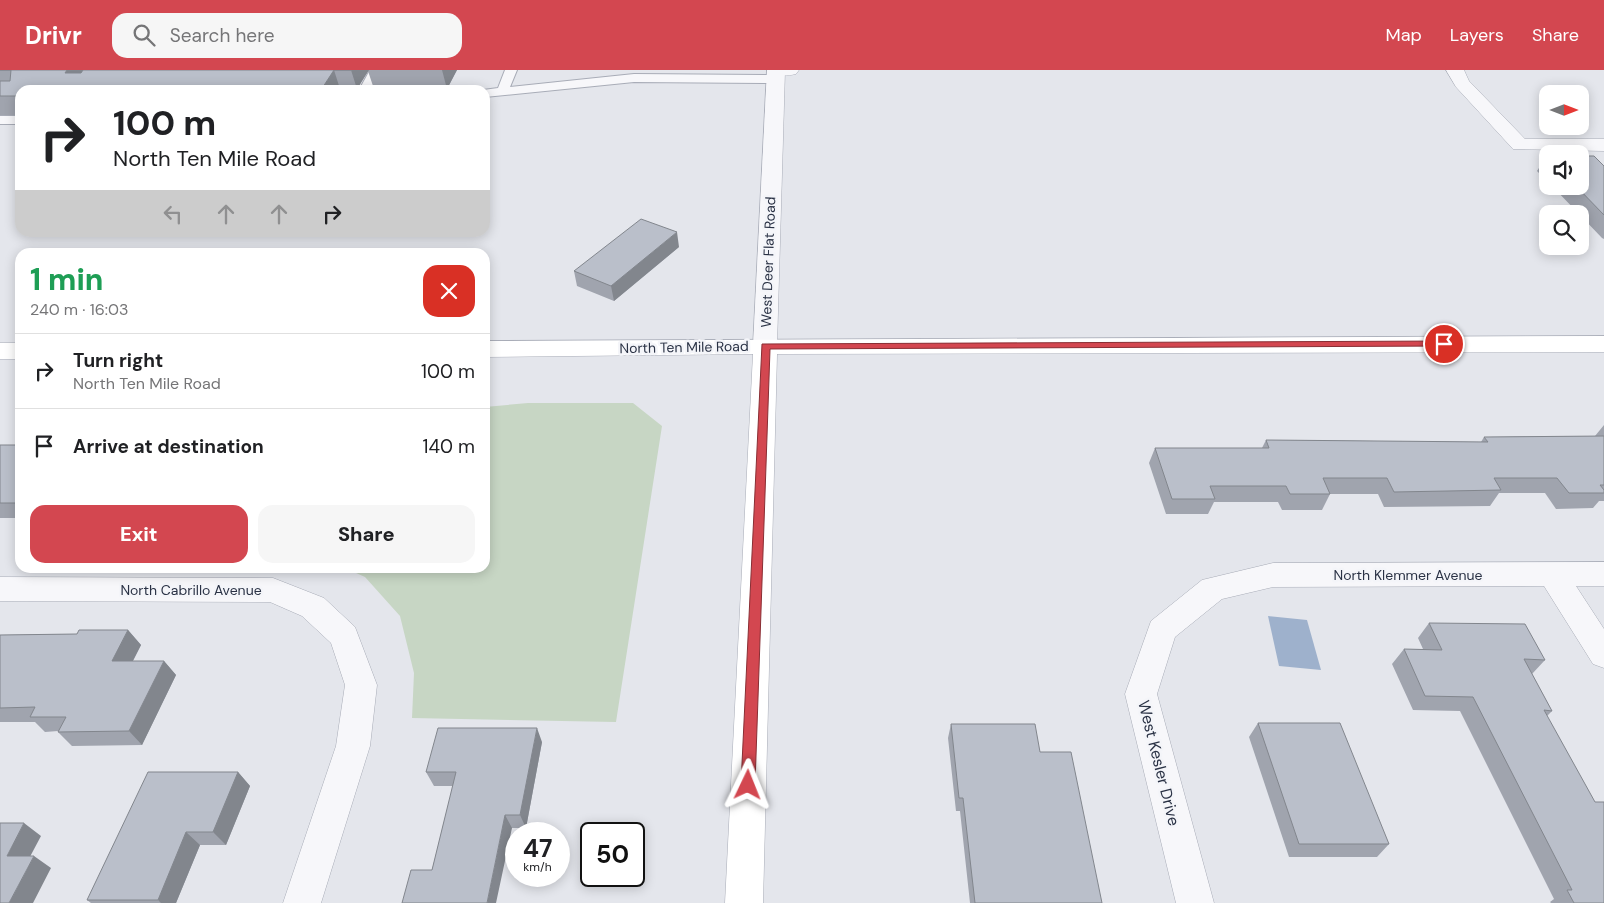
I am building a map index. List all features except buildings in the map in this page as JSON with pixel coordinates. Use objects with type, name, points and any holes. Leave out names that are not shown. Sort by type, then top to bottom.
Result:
[{"type":"main road","name":"North Ten Mile Road","points":[[490,349],[765,346],[1604,344]]},
{"type":"main road","name":"West Deer Flat Road","points":[[744,903],[765,346]]},
{"type":"main road","points":[[0,351],[15,351]]},
{"type":"street","points":[[1455,70],[1462,83],[1520,145],[1604,145]]},
{"type":"street","name":"West Deer Flat Road","points":[[765,346],[780,73]]},
{"type":"street","points":[[1552,574],[1604,655]]},
{"type":"street","name":"North Klemmer Avenue","points":[[1213,589],[1273,575],[1604,574]]},
{"type":"street","name":"North Cabrillo Avenue","points":[[0,589],[273,590],[314,607],[344,636],[360,686],[354,746],[302,903]]},
{"type":"street","name":"West Kesler Drive","points":[[1195,903],[1141,694],[1162,630],[1213,589]]},
{"type":"lane","points":[[368,85],[376,70]]},
{"type":"lane","points":[[502,92],[511,70]]},
{"type":"lane","points":[[490,93],[634,78],[780,73]]},
{"type":"lane","points":[[0,120],[15,120]]},
{"type":"green space","points":[[528,403],[633,403],[662,426],[616,722],[412,718],[414,673],[400,616],[365,577],[356,573],[490,573],[490,407]]},
{"type":"water","points":[[1268,616],[1307,620],[1321,670],[1279,666]]},
{"type":"route","points":[[748,785],[765,346],[1444,344]]}]
